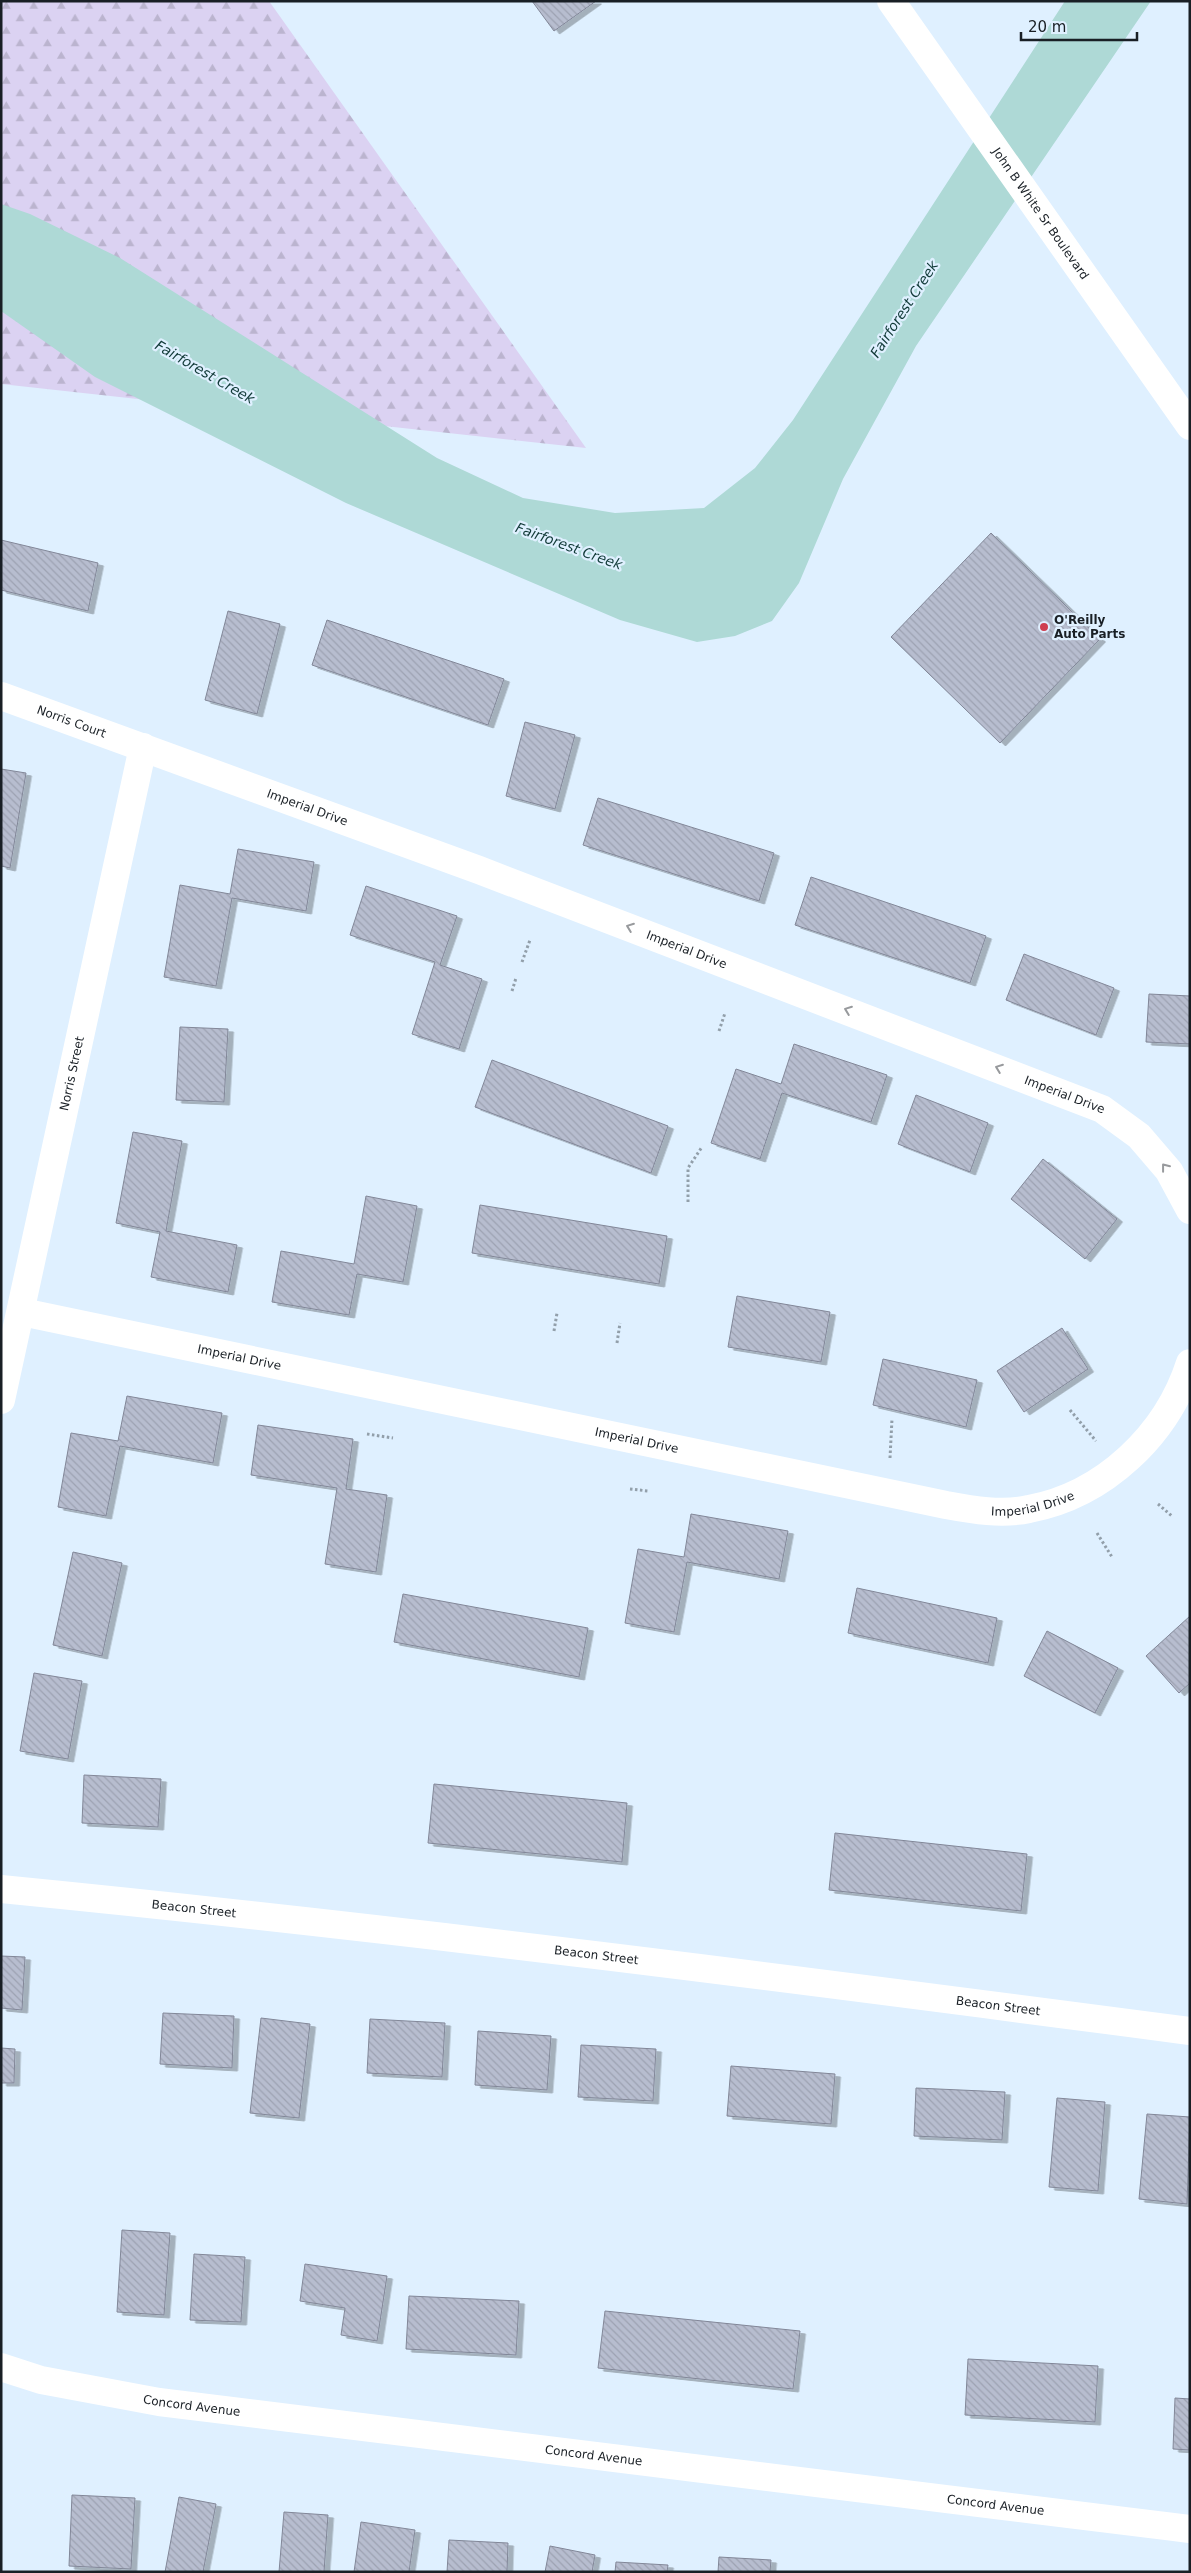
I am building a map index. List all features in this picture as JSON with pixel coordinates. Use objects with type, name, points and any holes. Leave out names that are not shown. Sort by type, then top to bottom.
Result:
[{"type":"street","name":"John B White Sr Boulevard","points":[[892,1],[944,79],[1190,426]]},
{"type":"street","name":"Norris Court","points":[[1,696],[143,747]]},
{"type":"street","name":"Imperial Drive","points":[[143,747],[898,1028],[1102,1109],[1139,1136],[1169,1171],[1190,1210]]},
{"type":"street","name":"Norris Street","points":[[1,1400],[22,1312],[143,747]]},
{"type":"street","name":"Imperial Drive","points":[[22,1312],[987,1512],[1036,1507],[1068,1498],[1104,1478],[1136,1452],[1162,1421],[1183,1385],[1190,1363]]},
{"type":"street","name":"Beacon Street","points":[[1,1889],[198,1909],[907,1994],[1190,2031]]},
{"type":"street","name":"Concord Avenue","points":[[1,2367],[41,2380],[159,2402],[1190,2529]]},
{"type":"path","points":[[522,962],[530,940]]},
{"type":"path","points":[[512,991],[516,978]]},
{"type":"path","points":[[719,1031],[725,1013]]},
{"type":"path","points":[[688,1202],[688,1168],[702,1148]]},
{"type":"path","points":[[554,1331],[557,1313]]},
{"type":"path","points":[[617,1342],[620,1323]]},
{"type":"path","points":[[1070,1410],[1099,1446]]},
{"type":"path","points":[[890,1461],[892,1419]]},
{"type":"path","points":[[367,1434],[393,1438]]},
{"type":"path","points":[[630,1489],[648,1491]]},
{"type":"path","points":[[1158,1504],[1173,1517]]},
{"type":"path","points":[[1097,1533],[1112,1558]]},
{"type":"green space","points":[[1,1],[269,1],[586,448],[1,384]]},
{"type":"water","name":"Fairforest Creek","points":[[1065,1],[1151,1],[916,346],[843,479],[799,583],[772,621],[735,636],[697,642],[620,620],[346,503],[95,377],[1,311],[1,204],[30,214],[120,258],[437,458],[523,498],[615,513],[704,508],[755,468],[793,420]]},
{"type":"building","points":[[532,1],[596,1],[554,31]]},
{"type":"building","points":[[991,533],[1100,639],[1000,743],[891,637]]},
{"type":"building","points":[[1,540],[98,563],[88,611],[1,590]]},
{"type":"building","points":[[228,611],[280,624],[257,714],[205,700]]},
{"type":"building","points":[[327,620],[504,679],[488,725],[312,665]]},
{"type":"building","points":[[525,722],[575,735],[555,809],[506,796]]},
{"type":"building","points":[[1,769],[26,773],[10,868],[1,866]]},
{"type":"building","points":[[598,798],[774,853],[759,901],[583,845]]},
{"type":"building","points":[[238,849],[314,862],[306,911],[232,898],[216,986],[164,977],[180,885],[230,894]]},
{"type":"building","points":[[811,877],[986,936],[970,983],[795,925]]},
{"type":"building","points":[[366,886],[457,916],[440,965],[482,979],[459,1049],[412,1034],[435,962],[350,935]]},
{"type":"building","points":[[1024,954],[1114,988],[1096,1035],[1006,1000]]},
{"type":"building","points":[[1149,994],[1190,996],[1190,1044],[1146,1042]]},
{"type":"building","points":[[180,1027],[228,1029],[224,1102],[176,1100]]},
{"type":"building","points":[[794,1044],[887,1075],[871,1122],[782,1093],[760,1159],[711,1143],[736,1069],[781,1084]]},
{"type":"building","points":[[492,1060],[668,1126],[651,1173],[475,1107]]},
{"type":"building","points":[[916,1095],[988,1123],[970,1172],[898,1144]]},
{"type":"building","points":[[133,1132],[182,1141],[166,1231],[237,1245],[228,1292],[151,1277],[160,1232],[116,1223]]},
{"type":"building","points":[[1043,1159],[1117,1219],[1085,1259],[1011,1199]]},
{"type":"building","points":[[366,1196],[417,1206],[403,1282],[357,1274],[349,1315],[272,1302],[281,1251],[354,1264]]},
{"type":"building","points":[[480,1205],[667,1236],[659,1284],[472,1253]]},
{"type":"building","points":[[737,1296],[830,1312],[821,1362],[728,1347]]},
{"type":"building","points":[[1062,1328],[1088,1369],[1024,1412],[997,1371]]},
{"type":"building","points":[[883,1359],[977,1380],[966,1427],[873,1405]]},
{"type":"building","points":[[127,1396],[222,1413],[213,1463],[120,1446],[106,1516],[58,1507],[71,1433],[118,1441]]},
{"type":"building","points":[[258,1425],[353,1439],[346,1489],[387,1495],[376,1572],[325,1564],[337,1488],[251,1475]]},
{"type":"building","points":[[691,1514],[788,1531],[779,1579],[687,1562],[674,1632],[625,1623],[638,1549],[684,1557]]},
{"type":"building","points":[[73,1552],[122,1563],[102,1656],[53,1645]]},
{"type":"building","points":[[857,1588],[997,1618],[988,1663],[848,1633]]},
{"type":"building","points":[[403,1594],[588,1628],[579,1677],[394,1642]]},
{"type":"building","points":[[1190,1616],[1190,1683],[1179,1693],[1146,1656]]},
{"type":"building","points":[[1047,1631],[1118,1668],[1095,1713],[1024,1676]]},
{"type":"building","points":[[34,1673],[82,1681],[68,1759],[20,1751]]},
{"type":"building","points":[[84,1775],[161,1779],[158,1827],[82,1823]]},
{"type":"building","points":[[434,1784],[627,1803],[622,1862],[428,1843]]},
{"type":"building","points":[[835,1833],[1027,1854],[1021,1911],[829,1890]]},
{"type":"building","points":[[1,1956],[25,1957],[22,2010],[1,2008]]},
{"type":"building","points":[[163,2013],[234,2016],[232,2068],[160,2064]]},
{"type":"building","points":[[261,2018],[310,2024],[299,2118],[250,2113]]},
{"type":"building","points":[[370,2019],[445,2023],[442,2077],[367,2073]]},
{"type":"building","points":[[478,2031],[551,2036],[547,2090],[475,2085]]},
{"type":"building","points":[[581,2045],[656,2049],[653,2101],[578,2097]]},
{"type":"building","points":[[1,2048],[15,2049],[14,2083],[1,2083]]},
{"type":"building","points":[[731,2066],[835,2074],[831,2124],[727,2116]]},
{"type":"building","points":[[916,2088],[1005,2092],[1002,2140],[914,2136]]},
{"type":"building","points":[[1057,2098],[1105,2102],[1098,2191],[1049,2187]]},
{"type":"building","points":[[1147,2114],[1190,2117],[1187,2204],[1139,2199]]},
{"type":"building","points":[[122,2230],[170,2233],[164,2315],[117,2312]]},
{"type":"building","points":[[194,2254],[245,2257],[241,2322],[190,2320]]},
{"type":"building","points":[[305,2264],[387,2276],[377,2341],[341,2335],[345,2308],[300,2301]]},
{"type":"building","points":[[409,2296],[519,2301],[516,2355],[406,2349]]},
{"type":"building","points":[[605,2311],[800,2331],[793,2389],[598,2368]]},
{"type":"building","points":[[968,2359],[1098,2366],[1095,2422],[965,2415]]},
{"type":"building","points":[[1175,2398],[1190,2399],[1190,2450],[1173,2449]]},
{"type":"building","points":[[72,2495],[135,2498],[131,2569],[69,2566]]},
{"type":"building","points":[[179,2497],[216,2504],[203,2572],[165,2572]]},
{"type":"building","points":[[284,2512],[328,2515],[324,2572],[279,2572]]},
{"type":"building","points":[[361,2522],[415,2530],[409,2572],[354,2572]]},
{"type":"building","points":[[449,2540],[508,2543],[507,2572],[447,2572]]},
{"type":"building","points":[[550,2546],[595,2555],[592,2572],[545,2572]]},
{"type":"building","points":[[719,2557],[771,2560],[770,2572],[718,2572]]},
{"type":"building","points":[[616,2562],[668,2565],[667,2572],[615,2572]]},
{"type":"place","name":"O'Reilly Auto Parts","points":[[1044,627]]}]
